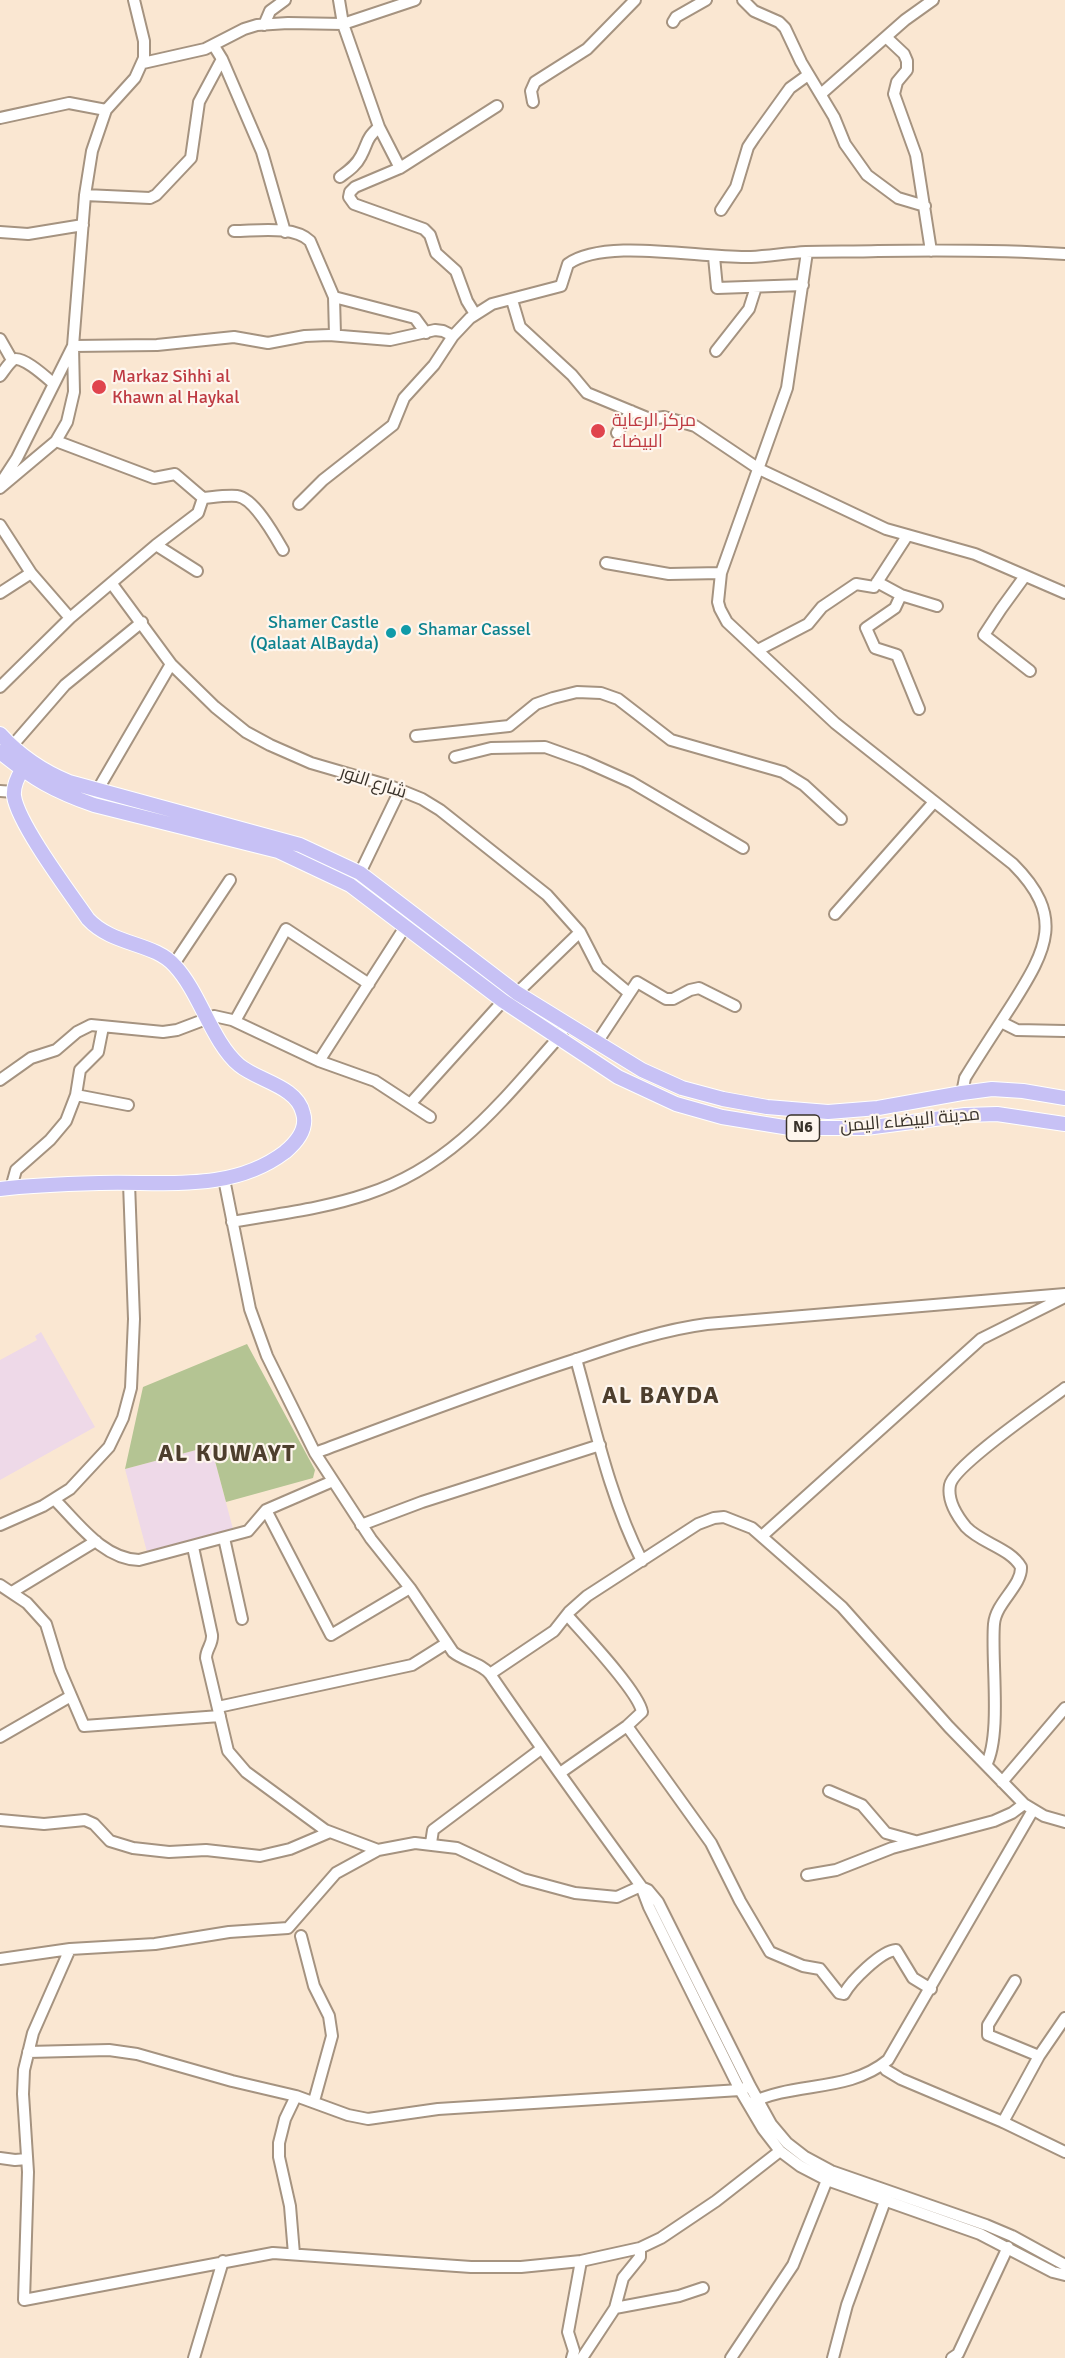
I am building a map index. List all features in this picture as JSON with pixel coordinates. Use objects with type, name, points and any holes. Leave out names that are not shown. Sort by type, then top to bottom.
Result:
[{"type":"main road","points":[[0,734],[6,749]]},
{"type":"main road","name":"مدينة البيضاء اليمن","points":[[6,749],[22,770],[49,788],[94,805],[278,851],[350,885],[503,1001],[618,1077],[658,1098],[739,1121],[790,1128],[866,1128],[965,1115],[1007,1114],[1065,1124]]},
{"type":"main road","name":"مدينة البيضاء اليمن","points":[[6,749],[41,770],[69,782],[300,845],[360,873],[517,993],[642,1070],[665,1081],[723,1099],[767,1107],[845,1112],[896,1106],[962,1092],[992,1089],[1023,1091],[1065,1098]]},
{"type":"main road","points":[[5,1189],[129,1183],[196,1183],[224,1179],[266,1164],[292,1146],[303,1130],[303,1113],[295,1098],[237,1064],[174,964],[158,954],[111,937],[95,927],[88,919],[37,843],[7,791],[22,770]]},
{"type":"main road","points":[[962,1092],[965,1115]]},
{"type":"street","points":[[0,486],[56,441],[67,423],[74,392],[73,346],[85,195],[92,151],[106,110],[135,78],[143,63],[144,41],[134,0]]},
{"type":"street","points":[[264,0],[270,11]]},
{"type":"street","points":[[264,25],[270,11],[285,0]]},
{"type":"street","points":[[339,0],[343,24],[379,127],[400,168]]},
{"type":"street","points":[[143,63],[155,62],[214,46],[244,29],[288,23],[343,24],[414,0]]},
{"type":"street","points":[[533,102],[531,91],[535,82],[586,49],[635,0]]},
{"type":"street","points":[[673,22],[706,0]]},
{"type":"street","points":[[743,0],[754,11],[779,22],[821,94],[849,150],[867,175],[898,198],[925,206]]},
{"type":"street","points":[[821,94],[905,20],[933,0]]},
{"type":"street","points":[[887,38],[908,61],[907,70],[897,82],[894,94],[914,146],[931,250]]},
{"type":"street","points":[[214,46],[222,59],[262,153],[285,232]]},
{"type":"street","points":[[85,195],[150,198],[156,195],[191,158],[199,102],[217,64],[222,59]]},
{"type":"street","points":[[721,210],[734,192],[751,143],[790,88],[808,75]]},
{"type":"street","points":[[0,118],[69,103],[90,105],[106,110]]},
{"type":"street","points":[[475,314],[466,301],[456,271],[436,253],[430,235],[424,229],[354,204],[349,197],[355,187],[400,168],[497,106]]},
{"type":"street","points":[[340,177],[352,168],[361,156],[367,138],[379,127]]},
{"type":"street","points":[[0,232],[28,234],[83,225]]},
{"type":"street","points":[[234,231],[285,232],[299,234],[310,241],[334,297],[335,336]]},
{"type":"street","points":[[299,504],[323,480],[393,425],[404,398],[434,365],[453,336],[475,314],[486,306],[561,286],[568,264],[575,259],[595,253],[619,250],[714,257],[751,257],[807,252],[931,250],[1065,254]]},
{"type":"street","points":[[807,252],[787,388],[721,573],[718,602],[723,616],[835,723],[1027,877],[1043,909],[1047,929],[1044,950],[965,1078],[962,1092]]},
{"type":"street","points":[[714,257],[717,288],[803,285]]},
{"type":"street","points":[[716,351],[749,309],[756,287]]},
{"type":"street","points":[[334,297],[415,318],[426,333]]},
{"type":"street","points":[[512,300],[520,327],[572,375],[587,393],[650,419],[664,417],[695,426],[759,469],[886,529],[975,554],[1065,593]]},
{"type":"street","points":[[73,346],[157,345],[234,337],[268,343],[305,336],[390,340],[443,331],[453,336]]},
{"type":"street","points":[[0,339],[12,360]]},
{"type":"street","points":[[0,486],[17,458],[73,346]]},
{"type":"street","points":[[0,376],[12,360],[23,360],[54,384]]},
{"type":"street","points":[[617,433],[631,411]]},
{"type":"street","points":[[56,441],[154,478],[174,474],[203,498],[238,496],[246,500],[266,522],[284,550]]},
{"type":"street","points":[[0,687],[69,618],[198,513],[203,498]]},
{"type":"street","points":[[0,525],[31,573],[69,618]]},
{"type":"street","points":[[758,650],[808,624],[822,607],[856,584],[874,587],[907,536]]},
{"type":"street","points":[[156,545],[197,571]]},
{"type":"street","points":[[606,563],[669,574],[721,573]]},
{"type":"street","points":[[0,592],[31,573]]},
{"type":"street","points":[[1025,576],[984,635],[1030,671]]},
{"type":"street","points":[[877,582],[901,595],[936,606]]},
{"type":"street","name":"شارع النور","points":[[112,584],[171,664],[230,720],[270,745],[311,763],[422,799],[547,895],[580,932],[598,968],[629,993]]},
{"type":"street","points":[[901,595],[895,608],[866,628],[875,648],[897,655],[919,709]]},
{"type":"street","points":[[6,749],[65,685],[142,622]]},
{"type":"street","points":[[97,791],[171,664]]},
{"type":"street","points":[[416,736],[509,726],[536,704],[577,692],[601,693],[618,699],[671,740],[783,772],[804,785],[841,819]]},
{"type":"street","points":[[456,757],[491,748],[545,747],[584,760],[631,782],[743,848]]},
{"type":"street","points":[[360,873],[400,790]]},
{"type":"street","points":[[835,914],[934,802]]},
{"type":"street","points":[[174,964],[230,880]]},
{"type":"street","points":[[319,1061],[405,927]]},
{"type":"street","points":[[235,1021],[286,929],[369,984]]},
{"type":"street","points":[[517,993],[580,932]]},
{"type":"street","points":[[598,1041],[637,982],[670,1000],[699,988],[735,1006]]},
{"type":"street","points":[[411,1103],[503,1001]]},
{"type":"street","points":[[0,1080],[31,1058],[56,1050],[84,1028],[97,1024],[104,1027],[163,1032],[177,1030],[207,1017],[224,1017],[319,1061],[375,1081],[430,1117]]},
{"type":"street","points":[[1000,1022],[1017,1030],[1065,1030]]},
{"type":"street","points":[[232,1222],[351,1199],[383,1188],[420,1170],[455,1147],[476,1129],[559,1037],[567,1024]]},
{"type":"street","points":[[5,1189],[16,1170],[62,1126],[76,1095],[80,1070],[98,1052],[104,1027]]},
{"type":"street","points":[[76,1095],[128,1105]]},
{"type":"street","points":[[224,1179],[253,1318],[267,1356],[315,1453],[362,1525],[410,1588],[447,1643],[459,1657],[486,1669],[641,1886],[648,1890],[658,1902],[753,2103],[763,2129],[780,2151],[800,2166],[827,2180],[939,2218],[1008,2247],[1053,2272],[1065,2275]]},
{"type":"street","points":[[0,1525],[55,1500],[85,1476],[109,1447],[128,1402],[133,1371],[134,1319],[129,1183]]},
{"type":"street","points":[[315,1453],[528,1375],[650,1335],[707,1324],[1065,1295]]},
{"type":"street","points":[[762,1536],[981,1339],[1065,1295]]},
{"type":"street","points":[[576,1359],[615,1498],[642,1561]]},
{"type":"street","points":[[986,1765],[993,1744],[995,1614],[1021,1575],[1021,1567],[1013,1558],[979,1538],[964,1524],[952,1504],[949,1486],[952,1478],[977,1456],[1065,1388]]},
{"type":"street","points":[[362,1525],[422,1502],[600,1445]]},
{"type":"street","points":[[55,1500],[109,1552],[129,1560],[152,1558],[248,1531],[266,1510],[333,1481]]},
{"type":"street","points":[[266,1510],[331,1635],[410,1588]]},
{"type":"street","points":[[490,1674],[546,1636],[587,1596],[698,1524],[724,1517],[743,1523],[762,1536],[842,1607],[949,1727],[1028,1807],[1065,1822]]},
{"type":"street","points":[[225,1538],[242,1619]]},
{"type":"street","points":[[12,1592],[96,1541]]},
{"type":"street","points":[[193,1547],[213,1640],[207,1649],[206,1658],[228,1751],[246,1772],[298,1812],[330,1832],[378,1850]]},
{"type":"street","points":[[0,1585],[36,1611],[46,1624],[60,1670],[84,1726],[219,1712],[412,1665],[447,1643]]},
{"type":"street","points":[[560,1773],[627,1726],[640,1715],[641,1707],[609,1663],[567,1615]]},
{"type":"street","points":[[0,1737],[71,1696]]},
{"type":"street","points":[[1002,1782],[1065,1708]]},
{"type":"street","points":[[627,1726],[718,1855],[740,1901],[770,1952],[803,1966],[817,1968],[839,1994],[844,1994],[864,1971],[888,1952],[896,1950],[913,1978],[931,1989]]},
{"type":"street","points":[[431,1844],[434,1830],[541,1749]]},
{"type":"street","points":[[829,1791],[862,1805],[886,1833],[919,1842]]},
{"type":"street","points":[[753,2103],[858,2078],[882,2065],[893,2053],[931,1989],[1028,1807]]},
{"type":"street","points":[[807,1875],[836,1870],[880,1852],[1004,1818],[1028,1807]]},
{"type":"street","points":[[0,1820],[44,1824],[85,1820],[94,1824],[110,1841],[133,1848],[169,1852],[206,1850],[260,1856],[290,1849],[330,1832]]},
{"type":"street","points":[[0,1959],[70,1949],[155,1944],[229,1932],[288,1928],[328,1880],[345,1867],[378,1850],[415,1843],[457,1848],[523,1879],[575,1893],[617,1897],[641,1886]]},
{"type":"street","points":[[301,1936],[314,1986],[329,2016],[332,2036],[314,2101]]},
{"type":"street","points":[[70,1949],[38,2019],[28,2052],[23,2085],[28,2205],[24,2300],[262,2254],[294,2254],[471,2267],[532,2266],[580,2261],[640,2248],[661,2238],[686,2222],[780,2151]]},
{"type":"street","points":[[1015,1981],[988,2025],[988,2035],[1040,2056]]},
{"type":"street","points":[[1003,2122],[1040,2056],[1065,2018]]},
{"type":"street","points":[[28,2052],[123,2051],[154,2057],[225,2079],[314,2101],[348,2115],[368,2119],[438,2109],[745,2088]]},
{"type":"street","points":[[882,2065],[901,2079],[1003,2122],[1065,2152]]},
{"type":"street","points":[[294,2254],[290,2206],[283,2181],[279,2144],[285,2119],[296,2096]]},
{"type":"street","points":[[753,2103],[787,2144],[831,2171],[986,2225],[1012,2236],[1065,2265]]},
{"type":"street","points":[[0,2158],[27,2159]]},
{"type":"street","points":[[731,2358],[793,2265],[827,2180]]},
{"type":"street","points":[[833,2358],[847,2305],[885,2201]]},
{"type":"street","points":[[952,2358],[958,2354],[1008,2247]]},
{"type":"street","points":[[582,2358],[615,2308],[623,2278],[632,2264],[640,2258],[640,2248]]},
{"type":"street","points":[[194,2358],[224,2261]]},
{"type":"street","points":[[572,2358],[574,2350],[567,2332],[580,2261]]},
{"type":"street","points":[[615,2308],[679,2296],[703,2288]]},
{"type":"shaded area","points":[[41,1332],[95,1427],[0,1480],[0,1360],[37,1340],[35,1336]]},
{"type":"shaded area","points":[[211,1446],[233,1529],[147,1552],[125,1469]]},
{"type":"green space","points":[[247,1344],[315,1470],[313,1478],[226,1502],[211,1446],[125,1469],[143,1387]]},
{"type":"place","name":"Markaz Sihhi al Khawn al Haykal","points":[[99,387]]},
{"type":"place","name":"مركز الرعاية البيضاء","points":[[598,431]]},
{"type":"place","name":"Shamar Cassel","points":[[406,630]]},
{"type":"place","name":"Shamer Castle (Qalaat AlBayda)","points":[[391,633]]},
{"type":"district","name":"AL BAYDA","points":[[661,1397]]},
{"type":"district","name":"AL KUWAYT","points":[[227,1455]]}]
